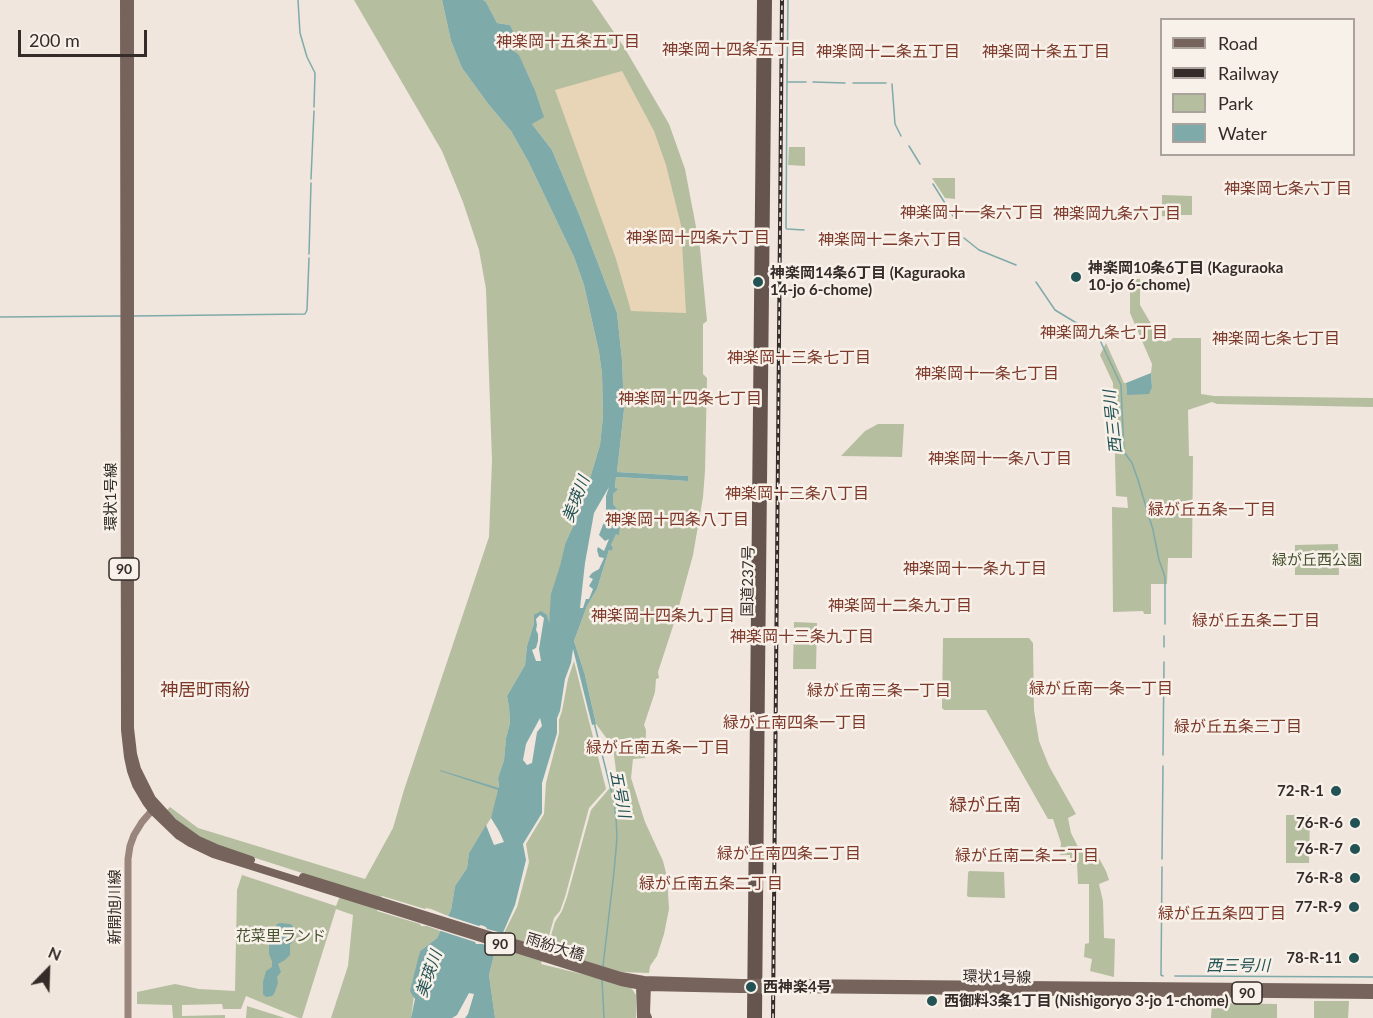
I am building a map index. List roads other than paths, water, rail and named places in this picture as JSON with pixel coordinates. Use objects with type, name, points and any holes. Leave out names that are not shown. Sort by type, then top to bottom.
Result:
[{"type":"highway","name":"国道237号","points":[[758,1018],[761,0]]},
{"type":"highway","name":"国道237号","points":[[751,1018],[760,365],[768,0]]},
{"type":"main road","name":"環状1号線","points":[[124,0],[128,309]]},
{"type":"main road","name":"環状1号線","points":[[130,0],[128,309],[130,728],[137,769],[154,807],[198,840],[379,903]]},
{"type":"main road","name":"新開旭川線","points":[[128,1018],[128,859],[134,834],[154,807]]},
{"type":"main road","name":"雨紛大橋","points":[[379,903],[621,979]]},
{"type":"main road","name":"環状1号線","points":[[621,979],[643,984],[824,987],[1373,988]]},
{"type":"main road","points":[[641,1018],[643,984]]},
{"type":"main road","points":[[643,984],[648,1018]]},
{"type":"main road","name":"環状1号線","points":[[1047,989],[1373,995]]},
{"type":"water","name":"美瑛川","points":[[442,0],[483,0],[497,23],[510,25],[516,38],[510,48],[519,55],[544,117],[532,124],[552,150],[617,313],[624,410],[617,472],[688,476],[688,481],[616,477],[615,488],[618,489],[613,494],[613,504],[621,513],[619,535],[616,534],[611,545],[612,551],[609,550],[597,589],[587,606],[574,641],[585,675],[596,724],[592,725],[573,649],[557,718],[557,733],[542,783],[542,813],[523,844],[526,860],[515,905],[495,951],[489,975],[495,1018],[465,1018],[474,994],[469,993],[457,1015],[452,1018],[411,1018],[415,999],[410,991],[420,951],[437,938],[451,910],[455,886],[467,868],[469,853],[486,825],[494,845],[504,842],[491,818],[498,790],[440,770],[499,788],[498,778],[504,760],[510,723],[507,696],[525,665],[534,615],[541,611],[547,615],[549,623],[551,594],[565,544],[580,511],[600,445],[603,416],[602,374],[584,285],[574,257],[511,131],[462,68],[451,41]],"holes":[[[609,487],[606,496],[606,512],[613,509],[610,521],[606,517],[599,535],[605,541],[609,539],[604,551],[598,547],[599,557],[604,558],[599,569],[589,577],[593,579],[589,586],[593,589],[583,608],[580,608],[594,513]],[[540,615],[544,618],[539,649],[541,661],[536,661],[532,650],[536,648],[538,641],[536,619]],[[540,718],[542,726],[537,732],[532,763],[527,765],[523,760],[526,744]]]},
{"type":"water","points":[[1151,373],[1152,387],[1149,394],[1127,395],[1126,383]]},
{"type":"water","points":[[277,924],[292,925],[296,934],[290,945],[290,955],[278,964],[281,972],[277,977],[278,983],[274,994],[266,997],[263,994],[263,982],[266,971],[272,967],[269,945],[274,937]]},
{"type":"waterway","points":[[298,0],[300,33],[307,57],[315,73],[314,107]]},
{"type":"waterway","name":"西三号川","points":[[788,0],[787,82],[806,82]]},
{"type":"waterway","points":[[787,82],[786,228],[804,230]]},
{"type":"waterway","name":"西三号川","points":[[813,82],[845,83]]},
{"type":"waterway","name":"西三号川","points":[[853,83],[886,83]]},
{"type":"waterway","name":"西三号川","points":[[892,84],[895,124],[901,136]]},
{"type":"waterway","points":[[311,179],[314,111]]},
{"type":"waterway","name":"西三号川","points":[[909,146],[920,164]]},
{"type":"waterway","points":[[309,254],[311,183]]},
{"type":"waterway","name":"西三号川","points":[[933,184],[953,216]]},
{"type":"waterway","name":"西三号川","points":[[964,238],[979,250],[1016,265]]},
{"type":"waterway","points":[[133,316],[305,314],[309,258]]},
{"type":"waterway","name":"西三号川","points":[[1036,282],[1055,310],[1098,336],[1121,385],[1124,452],[1132,463],[1138,480],[1165,577],[1165,624]]},
{"type":"waterway","points":[[0,317],[122,316]]},
{"type":"waterway","name":"西三号川","points":[[1164,636],[1164,647]]},
{"type":"waterway","name":"西三号川","points":[[1163,755],[1164,662]]},
{"type":"waterway","name":"五号川","points":[[594,722],[614,802],[617,838],[603,966]]},
{"type":"waterway","name":"西三号川","points":[[1162,859],[1163,766]]},
{"type":"waterway","name":"西三号川","points":[[1162,867],[1161,975],[1163,976]]},
{"type":"waterway","name":"西三号川","points":[[1175,976],[1373,977]]},
{"type":"waterway","name":"五号川","points":[[602,980],[604,1018]]},
{"type":"railway","points":[[773,1018],[782,0]]},
{"type":"place","name":"神楽岡10条6丁目 (Kaguraoka 10-jo 6-chome)","points":[[1076,277]]},
{"type":"place","name":"神楽岡14条6丁目 (Kaguraoka 14-jo 6-chome)","points":[[758,282]]},
{"type":"place","name":"72-R-1","points":[[1336,791]]},
{"type":"place","name":"76-R-6","points":[[1355,823]]},
{"type":"place","name":"76-R-7","points":[[1355,849]]},
{"type":"place","name":"76-R-8","points":[[1355,878]]},
{"type":"place","name":"77-R-9","points":[[1354,907]]},
{"type":"place","name":"78-R-11","points":[[1354,958]]},
{"type":"place","name":"西神楽4号","points":[[751,987]]},
{"type":"place","name":"西御料3条1丁目 (Nishigoryo 3-jo 1-chome)","points":[[932,1001]]},
{"type":"district","name":"神楽岡十五条五丁目","points":[[568,42]]},
{"type":"district","name":"神楽岡十四条五丁目","points":[[734,50]]},
{"type":"district","name":"神楽岡十二条五丁目","points":[[888,52]]},
{"type":"district","name":"神楽岡十条五丁目","points":[[1046,52]]},
{"type":"district","name":"神楽岡七条六丁目","points":[[1288,189]]},
{"type":"district","name":"神楽岡十一条六丁目","points":[[972,213]]},
{"type":"district","name":"神楽岡九条六丁目","points":[[1117,214]]},
{"type":"district","name":"神楽岡十四条六丁目","points":[[698,238]]},
{"type":"district","name":"神楽岡十二条六丁目","points":[[890,240]]},
{"type":"district","name":"神楽岡九条七丁目","points":[[1104,333]]},
{"type":"district","name":"神楽岡七条七丁目","points":[[1276,339]]},
{"type":"district","name":"神楽岡十三条七丁目","points":[[799,358]]},
{"type":"district","name":"神楽岡十一条七丁目","points":[[987,374]]},
{"type":"district","name":"神楽岡十四条七丁目","points":[[690,399]]},
{"type":"district","name":"神楽岡十一条八丁目","points":[[1000,459]]},
{"type":"district","name":"神楽岡十三条八丁目","points":[[797,494]]},
{"type":"district","name":"緑が丘五条一丁目","points":[[1212,510]]},
{"type":"district","name":"神楽岡十四条八丁目","points":[[677,520]]},
{"type":"district","name":"神楽岡十一条九丁目","points":[[975,569]]},
{"type":"district","name":"神楽岡十二条九丁目","points":[[900,606]]},
{"type":"district","name":"神楽岡十四条九丁目","points":[[663,616]]},
{"type":"district","name":"緑が丘五条二丁目","points":[[1256,621]]},
{"type":"district","name":"神楽岡十三条九丁目","points":[[802,637]]},
{"type":"district","name":"緑が丘南一条一丁目","points":[[1101,689]]},
{"type":"district","name":"神居町雨紛","points":[[205,690]]},
{"type":"district","name":"緑が丘南三条一丁目","points":[[879,691]]},
{"type":"district","name":"緑が丘南四条一丁目","points":[[795,723]]},
{"type":"district","name":"緑が丘五条三丁目","points":[[1238,727]]},
{"type":"district","name":"緑が丘南五条一丁目","points":[[658,748]]},
{"type":"district","name":"緑が丘南","points":[[985,805]]},
{"type":"district","name":"緑が丘南四条二丁目","points":[[789,854]]},
{"type":"district","name":"緑が丘南二条二丁目","points":[[1027,856]]},
{"type":"district","name":"緑が丘南五条二丁目","points":[[711,884]]},
{"type":"district","name":"緑が丘五条四丁目","points":[[1222,914]]},
{"type":"park label","name":"緑が丘西公園","points":[[1317,560]]},
{"type":"park label","name":"花菜里ランド","points":[[281,936]]}]
